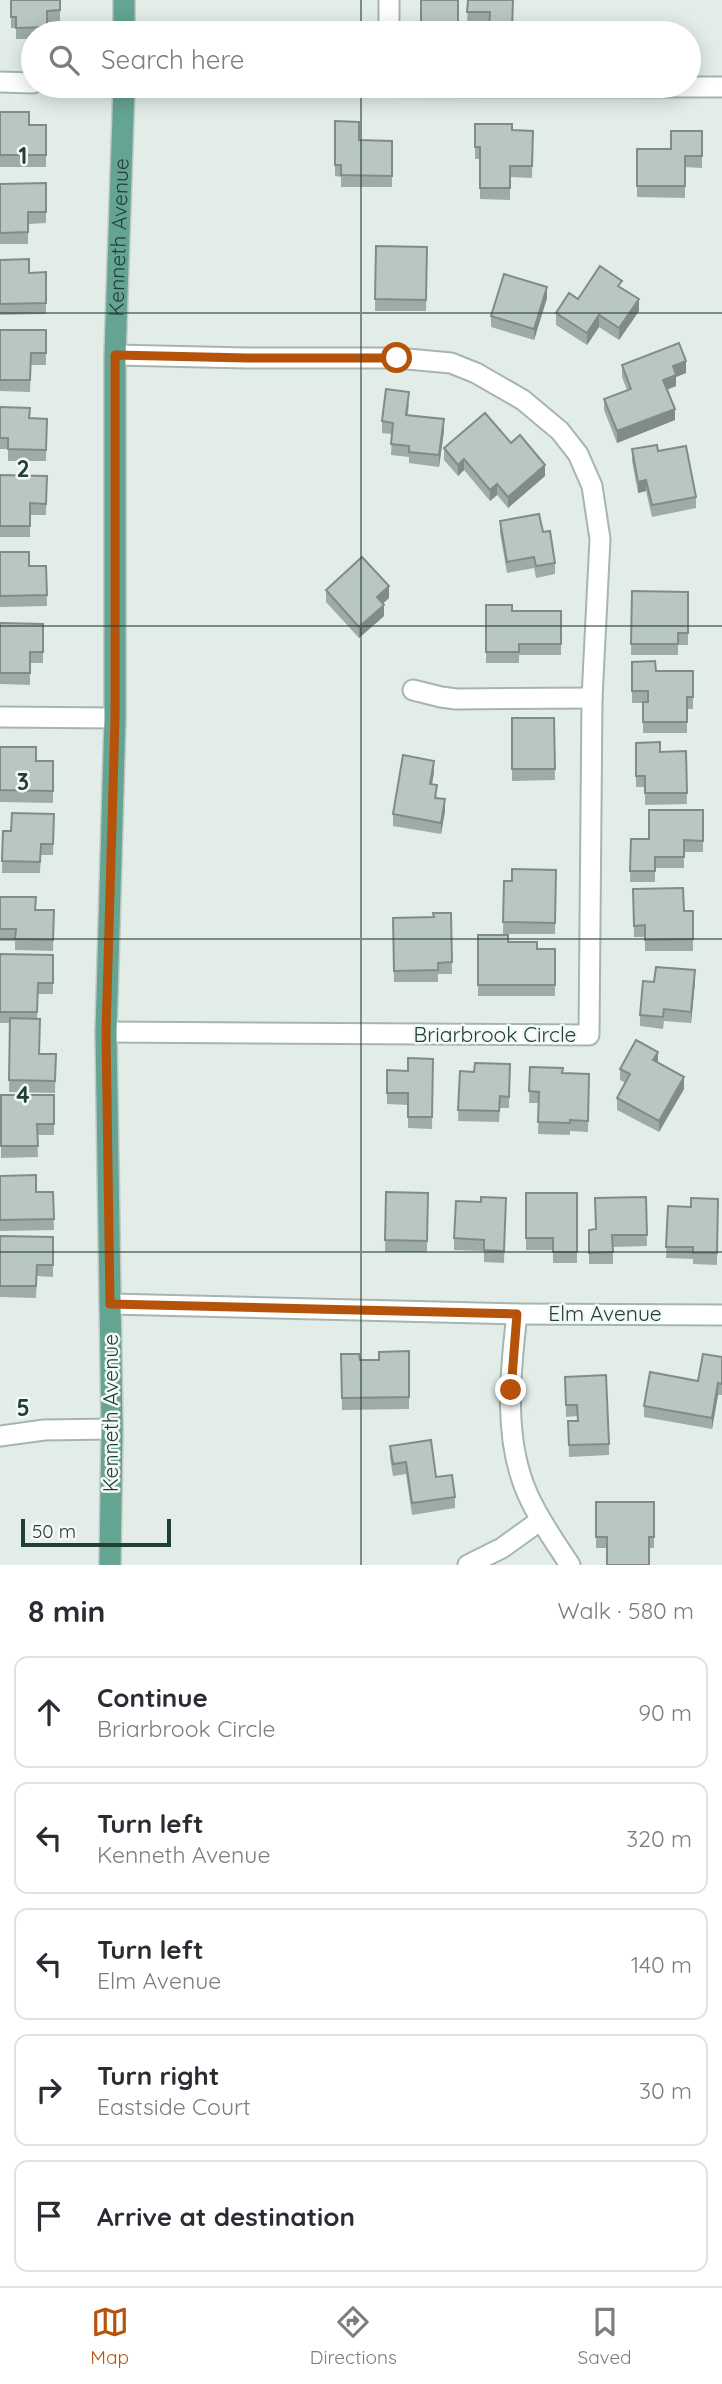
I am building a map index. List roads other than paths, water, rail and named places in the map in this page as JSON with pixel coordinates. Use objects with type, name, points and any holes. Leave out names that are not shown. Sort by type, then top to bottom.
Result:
[{"type":"main road","points":[[124,0],[124,21]]},
{"type":"main road","name":"Kenneth Avenue","points":[[110,1565],[112,1429],[106,1032],[115,718],[115,355],[124,98]]},
{"type":"street","points":[[389,0],[389,21]]},
{"type":"street","points":[[0,82],[21,83]]},
{"type":"street","points":[[701,87],[722,87]]},
{"type":"street","name":"Briarbrook Circle","points":[[106,1032],[589,1035],[592,698],[600,538],[592,486],[578,454],[560,431],[523,400],[476,373],[451,363],[397,358],[115,355]]},
{"type":"street","points":[[413,690],[456,699],[592,698]]},
{"type":"street","points":[[0,717],[115,718]]},
{"type":"street","name":"Elm Avenue","points":[[110,1304],[517,1314],[722,1315]]},
{"type":"street","points":[[517,1314],[511,1390],[513,1435],[524,1484],[541,1520],[569,1565]]},
{"type":"street","points":[[0,1436],[44,1430],[112,1429]]},
{"type":"street","points":[[468,1565],[502,1548],[541,1520]]}]
